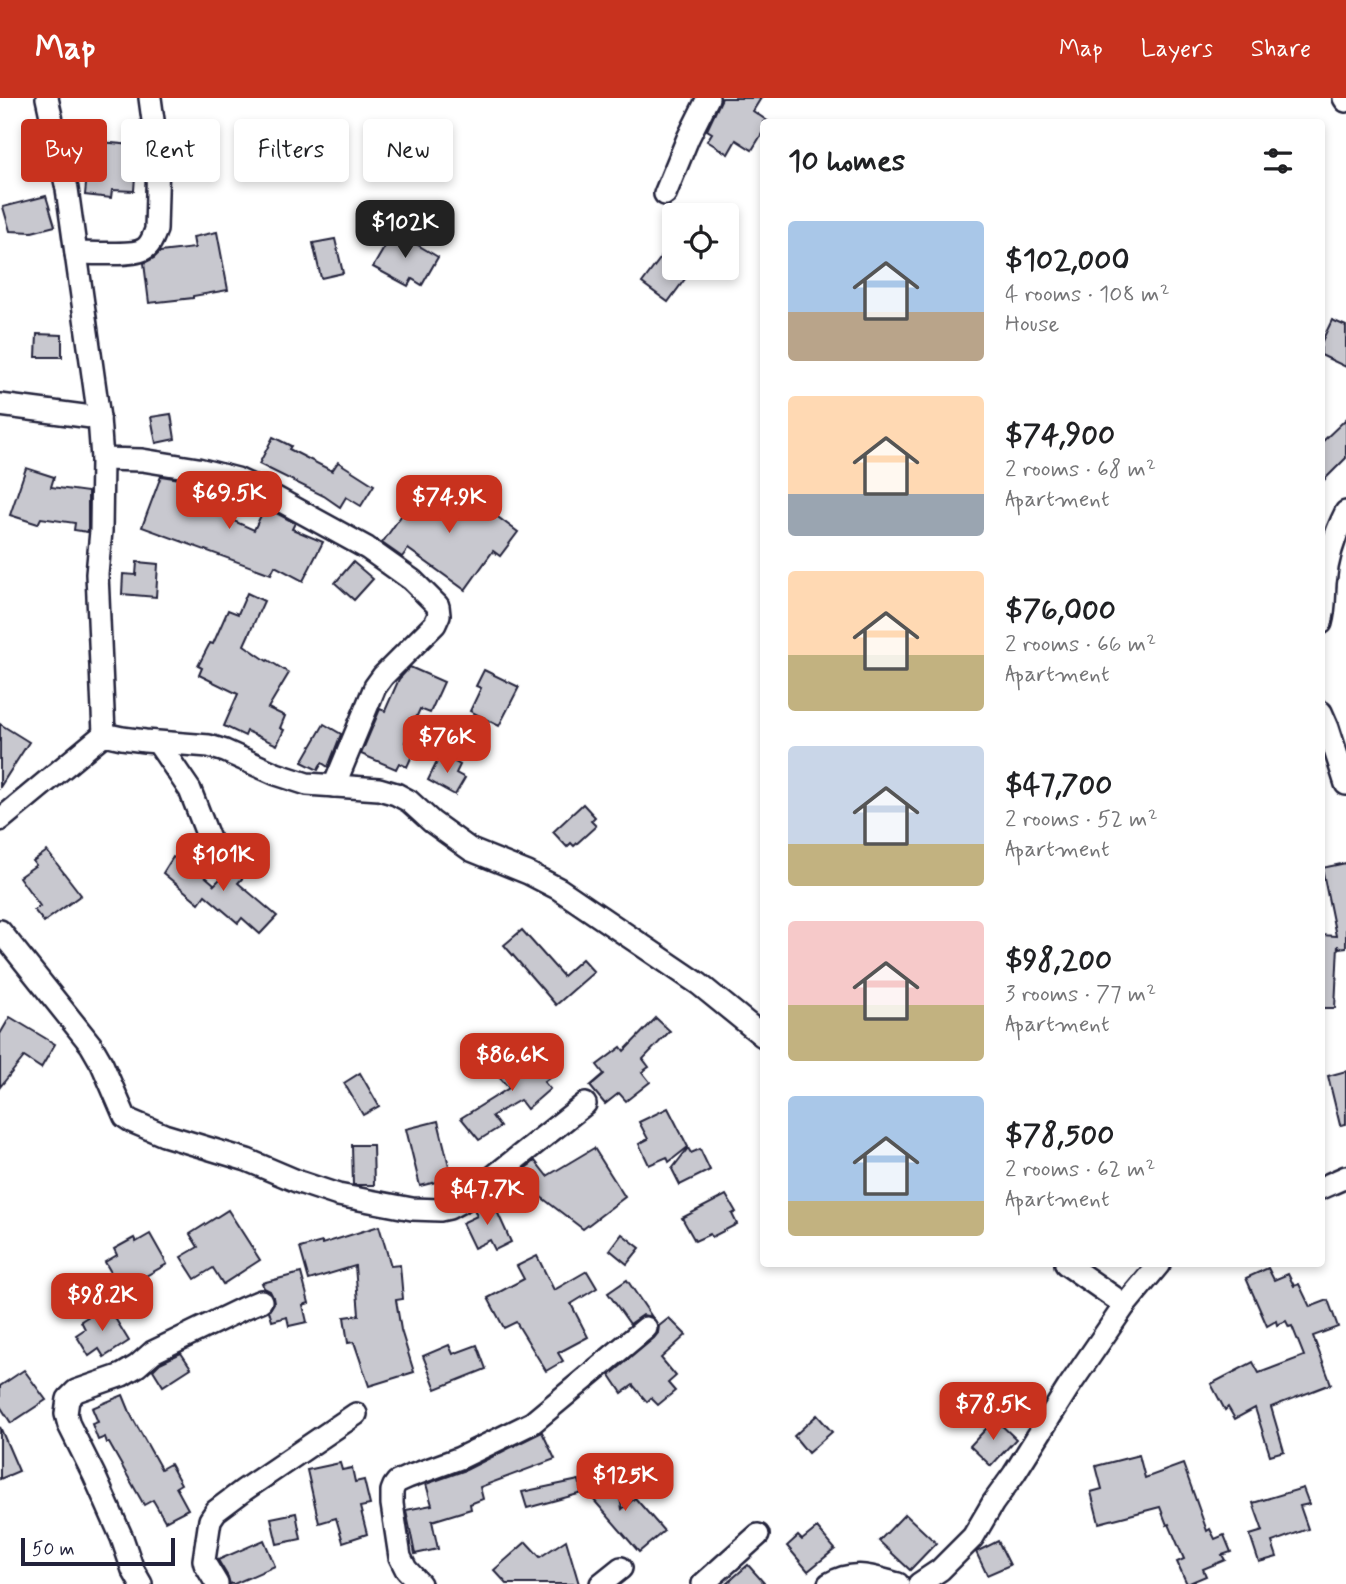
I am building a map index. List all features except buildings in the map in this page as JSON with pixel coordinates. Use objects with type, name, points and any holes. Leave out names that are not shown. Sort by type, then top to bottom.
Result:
[{"type":"street","points":[[47,98],[67,189],[99,418],[102,459],[101,531],[97,574],[104,734]]},
{"type":"street","points":[[76,253],[135,252],[145,249],[152,241],[156,230],[158,157],[150,98]]},
{"type":"street","points":[[665,194],[708,98]]},
{"type":"street","points":[[0,405],[99,418]]},
{"type":"street","points":[[102,459],[142,460],[198,469],[237,479],[367,548],[412,580],[438,606],[439,615],[435,624],[375,687],[334,786]]},
{"type":"street","points":[[1325,581],[1331,548],[1346,512]]},
{"type":"street","points":[[1325,721],[1346,784]]},
{"type":"street","points":[[104,734],[158,743],[217,748],[276,774],[307,784],[379,789],[402,797],[471,850],[559,889],[699,984],[760,1034]]},
{"type":"street","points":[[0,820],[104,734]]},
{"type":"street","points":[[158,743],[190,790],[218,862]]},
{"type":"street","points":[[0,931],[91,1045],[102,1064],[122,1113],[128,1120],[164,1135],[247,1160],[318,1190],[412,1209],[449,1208],[464,1200],[585,1104]]},
{"type":"street","points":[[1325,1186],[1346,1177]]},
{"type":"street","points":[[1070,1267],[1125,1305]]},
{"type":"street","points":[[919,1584],[940,1570],[973,1537],[1068,1388],[1125,1305],[1156,1267]]},
{"type":"street","points":[[141,1584],[94,1475],[69,1425],[66,1414],[68,1399],[76,1391],[122,1375],[153,1352],[261,1301]]},
{"type":"street","points":[[420,1584],[406,1569],[400,1557],[391,1504],[392,1491],[397,1482],[460,1458],[532,1423],[646,1328]]},
{"type":"street","points":[[217,1584],[204,1560],[210,1520],[216,1511],[356,1414]]},
{"type":"street","points":[[703,1584],[758,1535]]},
{"type":"street","points":[[601,1584],[621,1567]]},
{"type":"street","points":[[829,1584],[841,1577],[860,1574],[898,1584]]}]
